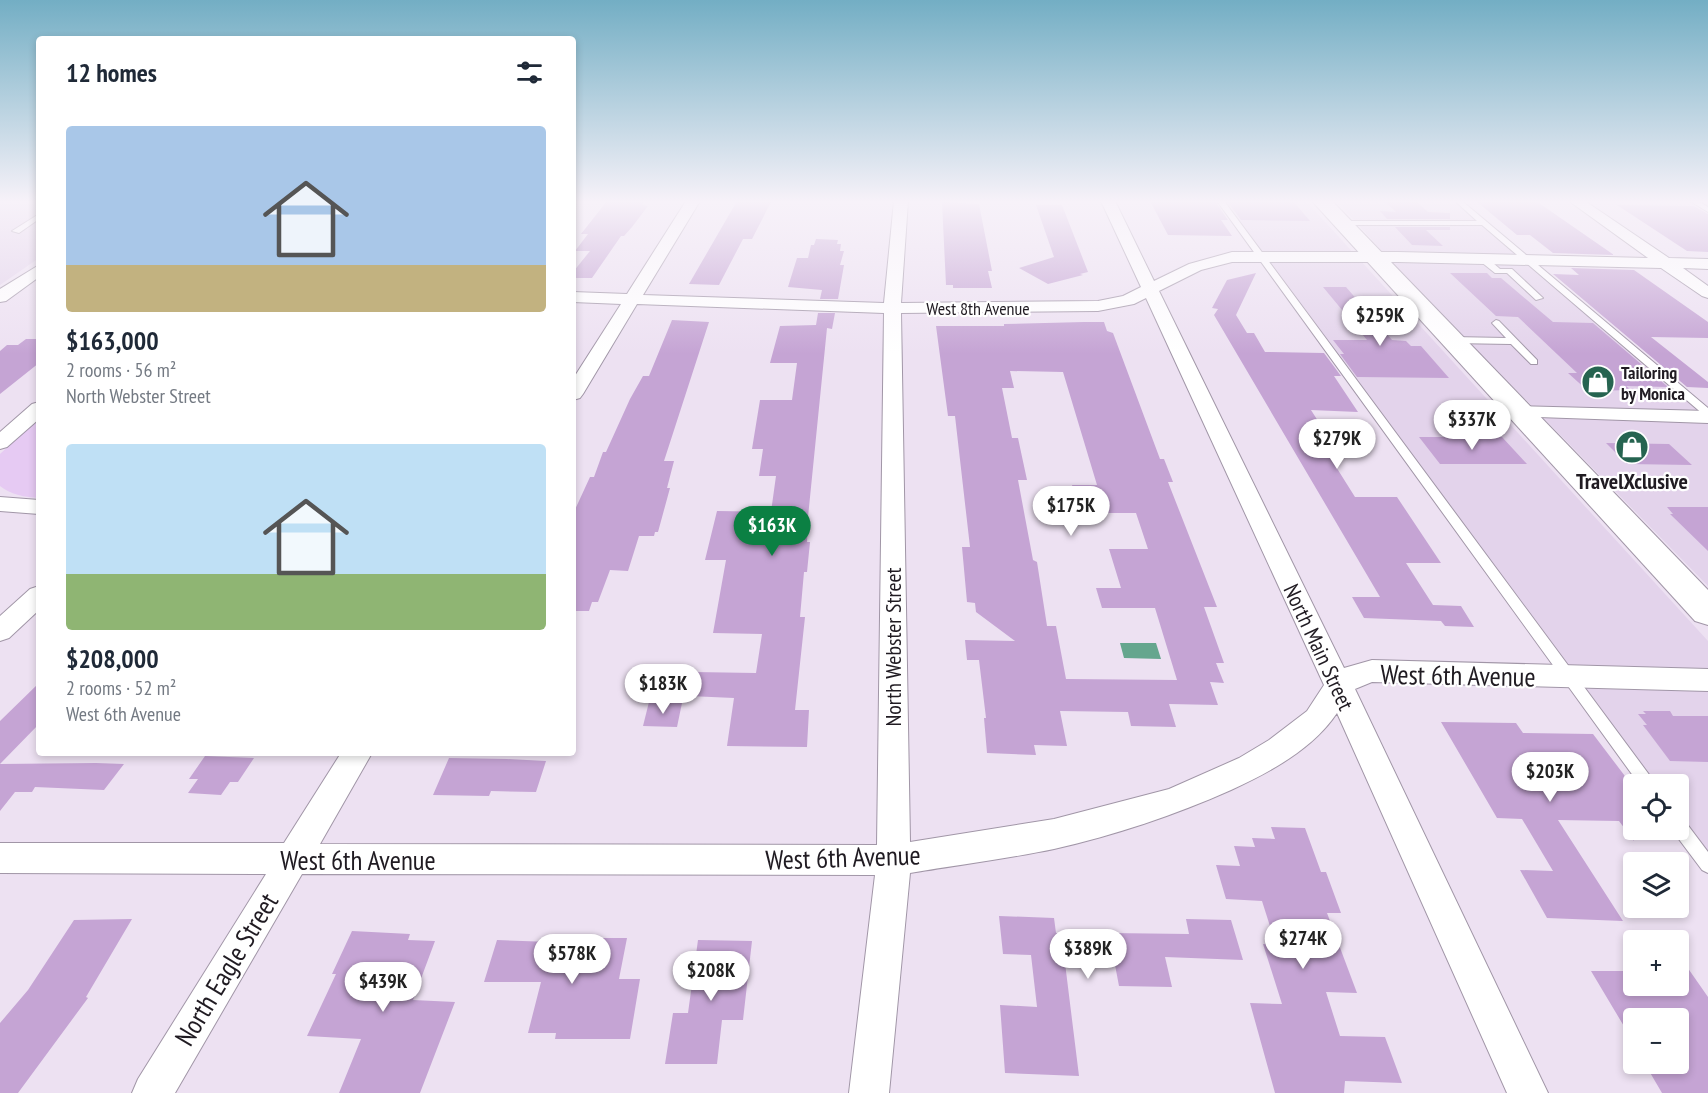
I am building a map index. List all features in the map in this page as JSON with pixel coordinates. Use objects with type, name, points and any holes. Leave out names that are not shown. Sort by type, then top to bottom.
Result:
[{"type":"main road","points":[[1367,252],[1708,612]]},
{"type":"street","points":[[576,389],[661,252]]},
{"type":"street","name":"North Webster Street","points":[[869,1093],[894,860],[891,308],[896,252]]},
{"type":"street","name":"North Main Street","points":[[1132,252],[1339,686],[1528,1093]]},
{"type":"street","points":[[1649,252],[1708,293]]},
{"type":"street","name":"West 8th Avenue","points":[[576,297],[891,308],[1081,307],[1128,300],[1207,262],[1232,257],[1483,258],[1708,264]]},
{"type":"street","points":[[0,297],[36,272]]},
{"type":"street","points":[[0,443],[36,411]]},
{"type":"street","points":[[1518,412],[1708,415]]},
{"type":"street","points":[[0,504],[36,507]]},
{"type":"street","points":[[0,631],[36,599]]},
{"type":"street","name":"West 6th Avenue","points":[[0,858],[894,860],[1054,834],[1174,801],[1250,767],[1280,749],[1317,719],[1339,686],[1353,675],[1372,671],[1708,680]]},
{"type":"street","name":"North Eagle Street","points":[[152,1093],[355,756]]},
{"type":"lane","points":[[1258,252],[1641,774]]},
{"type":"lane","points":[[1518,252],[1708,415]]},
{"type":"lane","points":[[1483,258],[1498,271],[1509,271],[1539,298]]},
{"type":"lane","points":[[1496,323],[1534,362]]},
{"type":"lane","points":[[1450,340],[1513,341]]},
{"type":"lane","points":[[1689,840],[1708,865]]},
{"type":"shaded area","points":[[0,252],[36,252],[36,260],[0,285]]},
{"type":"shaded area","points":[[1257,252],[1353,252],[1708,641],[1708,869],[1687,840],[1689,840],[1689,774],[1639,774]]},
{"type":"shaded area","points":[[1383,252],[1519,252],[1708,411],[1708,586]]},
{"type":"shaded area","points":[[36,421],[36,498],[18,495],[0,486],[0,454]]},
{"type":"shaded area","points":[[1120,643],[1156,643],[1161,659],[1124,658]]},
{"type":"building","points":[[589,252],[610,252],[592,278],[576,278],[576,268]]},
{"type":"building","points":[[708,252],[736,252],[719,285],[689,284]]},
{"type":"building","points":[[809,252],[844,252],[840,265],[844,265],[838,299],[820,299],[822,290],[788,287],[797,258],[808,258]]},
{"type":"building","points":[[944,252],[988,252],[992,271],[988,271],[992,288],[953,288],[953,285],[946,285]]},
{"type":"building","points":[[1052,252],[1080,252],[1088,272],[1048,284],[1019,268],[1054,257]]},
{"type":"building","points":[[1610,252],[1614,255],[1553,253]]},
{"type":"building","points":[[1571,268],[1634,270],[1708,322],[1708,338],[1651,337],[1708,382],[1708,388],[1687,387],[1553,274],[1579,275]]},
{"type":"building","points":[[1256,273],[1236,315],[1247,333],[1254,333],[1265,352],[1324,353],[1341,376],[1334,376],[1358,412],[1311,410],[1332,443],[1321,443],[1355,497],[1397,497],[1441,563],[1406,563],[1433,605],[1461,606],[1474,627],[1445,626],[1441,621],[1364,618],[1352,597],[1380,597],[1214,315],[1218,309],[1212,308],[1227,280]]},
{"type":"building","points":[[1450,273],[1487,273],[1492,278],[1501,278],[1553,322],[1593,323],[1668,387],[1626,386],[1631,390],[1588,391],[1568,373],[1577,373],[1518,317],[1496,316]]},
{"type":"building","points":[[1323,287],[1346,287],[1392,340],[1406,341],[1411,346],[1421,346],[1449,378],[1357,377],[1333,340],[1367,340]]},
{"type":"building","points":[[818,313],[835,313],[832,329],[827,328],[808,517],[807,542],[810,542],[807,572],[804,572],[800,617],[805,617],[795,710],[809,710],[807,747],[727,746],[734,698],[689,696],[694,672],[756,673],[762,634],[713,633],[726,560],[705,560],[717,511],[771,512],[776,476],[759,476],[763,449],[752,449],[760,400],[792,400],[797,363],[770,363],[780,326],[816,325]]},
{"type":"building","points":[[672,320],[709,322],[664,461],[674,461],[667,488],[670,488],[658,532],[655,532],[654,536],[639,536],[628,571],[610,570],[598,602],[592,602],[589,611],[576,611],[576,507],[590,477],[594,477],[603,452],[606,452],[630,399],[643,376],[649,376]]},
{"type":"building","points":[[1104,322],[1107,331],[1113,333],[1160,459],[1164,459],[1173,482],[1168,482],[1217,607],[1204,607],[1224,663],[1216,663],[1224,683],[1210,682],[1218,705],[1169,704],[1176,727],[1131,726],[1128,712],[1060,711],[1067,746],[1034,745],[1036,755],[987,753],[984,718],[986,718],[979,660],[967,660],[965,640],[1015,641],[976,612],[975,603],[967,602],[962,547],[970,547],[955,416],[948,416],[936,326],[1004,326],[1004,324]],"holes":[[[1010,371],[1063,372],[1097,485],[1072,485],[1080,513],[1136,513],[1148,549],[1109,549],[1121,588],[1096,588],[1102,608],[1155,608],[1177,680],[1066,679],[1056,626],[1047,626],[1037,562],[1033,560],[1018,480],[1027,480],[1018,438],[1012,438],[1002,388],[1014,388]]]},
{"type":"building","points":[[26,339],[36,339],[36,365],[0,394],[0,351],[7,345],[18,345]]},
{"type":"building","points":[[1419,437],[1502,437],[1527,464],[1440,464]]},
{"type":"building","points":[[1606,443],[1669,444],[1692,465],[1627,464]]},
{"type":"building","points":[[1667,507],[1708,507],[1708,551],[1670,514],[1673,514]]},
{"type":"building","points":[[36,686],[36,727],[0,764],[0,721]]},
{"type":"building","points":[[649,702],[682,703],[677,727],[643,726]]},
{"type":"building","points":[[1643,711],[1670,711],[1673,716],[1708,716],[1708,762],[1670,761],[1643,725],[1647,725],[1638,714],[1646,714]]},
{"type":"building","points":[[1441,722],[1516,723],[1523,733],[1593,734],[1623,774],[1623,826],[1619,821],[1558,820],[1623,921],[1547,918],[1520,870],[1553,871],[1522,819],[1497,818]]},
{"type":"building","points":[[205,756],[254,758],[238,782],[230,782],[221,795],[188,793],[198,779],[189,779]]},
{"type":"building","points":[[449,758],[546,761],[536,792],[491,791],[489,796],[433,795]]},
{"type":"building","points":[[0,764],[124,764],[104,790],[35,787],[32,792],[15,792],[0,811]]},
{"type":"building","points":[[1271,827],[1305,828],[1321,872],[1326,872],[1341,913],[1327,913],[1357,993],[1326,992],[1340,1036],[1385,1037],[1402,1083],[1345,1081],[1344,1093],[1275,1093],[1250,1003],[1282,1004],[1263,944],[1276,945],[1262,901],[1226,899],[1216,865],[1240,866],[1234,846],[1255,847],[1252,838],[1275,839]]},
{"type":"building","points":[[999,916],[1054,918],[1056,933],[1109,935],[1109,933],[1189,934],[1186,919],[1231,920],[1243,960],[1165,957],[1172,987],[1119,986],[1115,965],[1065,963],[1079,1076],[1005,1073],[1000,1005],[1037,1007],[1031,955],[1003,954]]},
{"type":"building","points":[[132,919],[86,997],[88,998],[18,1093],[0,1093],[0,1023],[28,990],[74,920]]},
{"type":"building","points":[[352,931],[410,934],[408,940],[435,941],[413,1000],[455,1002],[420,1093],[339,1093],[361,1039],[307,1036],[336,974],[332,974]]},
{"type":"building","points":[[552,938],[627,938],[619,979],[640,979],[630,1039],[555,1039],[556,1033],[528,1033],[541,982],[484,982],[497,940],[551,942]]},
{"type":"building","points":[[698,940],[752,941],[743,1020],[722,1020],[717,1064],[665,1064],[673,1013],[688,1013]]},
{"type":"building","points":[[1689,970],[1708,997],[1708,1093],[1662,1093],[1651,1074],[1689,1074],[1689,1008],[1623,1008],[1623,1025],[1591,971],[1623,971],[1623,996],[1689,996]]},
{"type":"place","name":"Tailoring by Monica","points":[[1598,382]]},
{"type":"place","name":"TravelXclusive","points":[[1632,447]]}]
